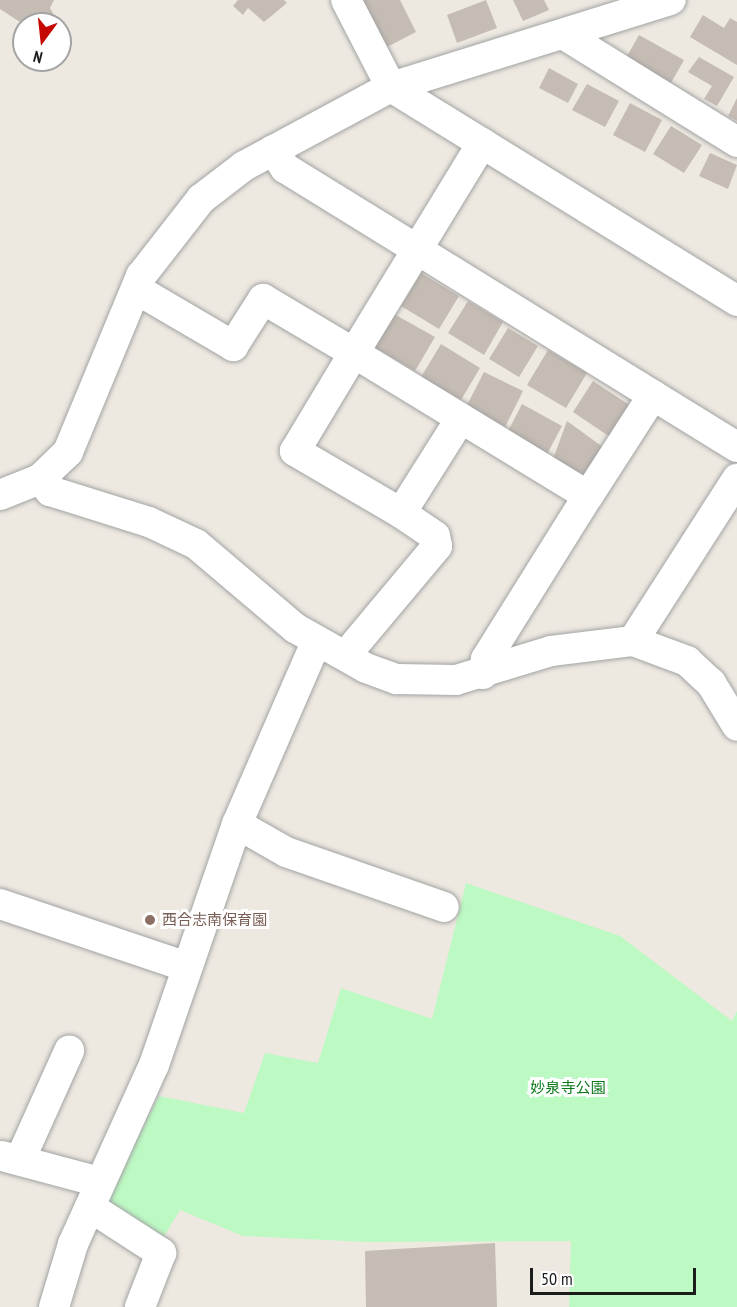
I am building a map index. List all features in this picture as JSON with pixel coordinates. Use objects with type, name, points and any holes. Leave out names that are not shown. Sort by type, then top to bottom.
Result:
[{"type":"street","points":[[346,0],[392,87],[737,301]]},
{"type":"street","points":[[0,495],[40,479],[68,452],[87,415],[136,289],[163,242],[201,199],[273,150],[392,87],[671,0]]},
{"type":"street","points":[[563,34],[737,142]]},
{"type":"street","points":[[346,655],[437,546],[435,536],[401,513],[295,451],[482,143]]},
{"type":"street","points":[[273,150],[285,168],[737,447]]},
{"type":"street","points":[[136,289],[233,346],[263,299],[588,496]]},
{"type":"street","points":[[483,674],[486,659],[653,395]]},
{"type":"street","points":[[401,513],[461,418]]},
{"type":"street","points":[[40,479],[50,491],[157,525],[196,544],[316,642],[397,679],[433,682],[483,674],[551,651],[633,641],[687,661],[711,683],[737,726]]},
{"type":"street","points":[[633,641],[737,480]]},
{"type":"street","points":[[54,1307],[95,1195],[154,1065],[237,824],[316,642]]},
{"type":"street","points":[[237,824],[286,852],[444,907]]},
{"type":"street","points":[[0,904],[187,967]]},
{"type":"street","points":[[69,1051],[10,1158],[95,1195],[161,1253],[140,1307]]},
{"type":"green space","name":"妙泉寺公園","points":[[466,883],[620,936],[732,1021],[737,1011],[737,1307],[569,1307],[571,1241],[368,1242],[243,1236],[180,1210],[161,1241],[102,1204],[159,1096],[244,1113],[265,1053],[318,1063],[341,988],[432,1019]]},
{"type":"building","points":[[0,0],[54,0],[50,8],[52,12],[12,12],[12,17],[0,9]]},
{"type":"building","points":[[238,0],[284,0],[287,3],[264,22],[248,8],[243,15],[233,6]]},
{"type":"building","points":[[363,0],[400,0],[416,32],[387,47]]},
{"type":"building","points":[[486,0],[497,28],[457,43],[447,15]]},
{"type":"building","points":[[513,0],[544,0],[549,10],[523,21]]},
{"type":"building","points":[[703,15],[724,28],[730,18],[737,22],[737,65],[690,37]]},
{"type":"building","points":[[639,35],[684,60],[671,83],[626,58]]},
{"type":"building","points":[[699,57],[734,77],[717,106],[704,99],[712,86],[688,72]]},
{"type":"building","points":[[549,68],[578,84],[568,103],[539,88]]},
{"type":"building","points":[[587,84],[619,101],[605,127],[572,110]]},
{"type":"building","points":[[737,98],[737,121],[728,116]]},
{"type":"building","points":[[630,103],[662,120],[645,152],[613,135]]},
{"type":"building","points":[[671,126],[702,145],[684,173],[653,154]]},
{"type":"building","points":[[710,153],[737,165],[728,189],[699,176]]},
{"type":"building","points":[[421,273],[459,296],[439,329],[401,306]]},
{"type":"building","points":[[468,301],[503,322],[484,355],[448,333]]},
{"type":"building","points":[[394,314],[435,337],[415,371],[374,347]]},
{"type":"building","points":[[508,328],[538,346],[519,377],[489,359]]},
{"type":"building","points":[[441,344],[480,368],[461,400],[421,377]]},
{"type":"building","points":[[548,350],[587,373],[566,408],[527,385]]},
{"type":"building","points":[[484,372],[523,391],[505,427],[466,407]]},
{"type":"building","points":[[593,381],[631,406],[610,437],[573,412]]},
{"type":"building","points":[[522,404],[562,426],[546,456],[506,435]]},
{"type":"building","points":[[567,421],[607,450],[584,481],[553,459]]},
{"type":"building","points":[[495,1243],[497,1307],[366,1307],[365,1251]]},
{"type":"place","name":"西合志南保育園","points":[[150,920]]}]
